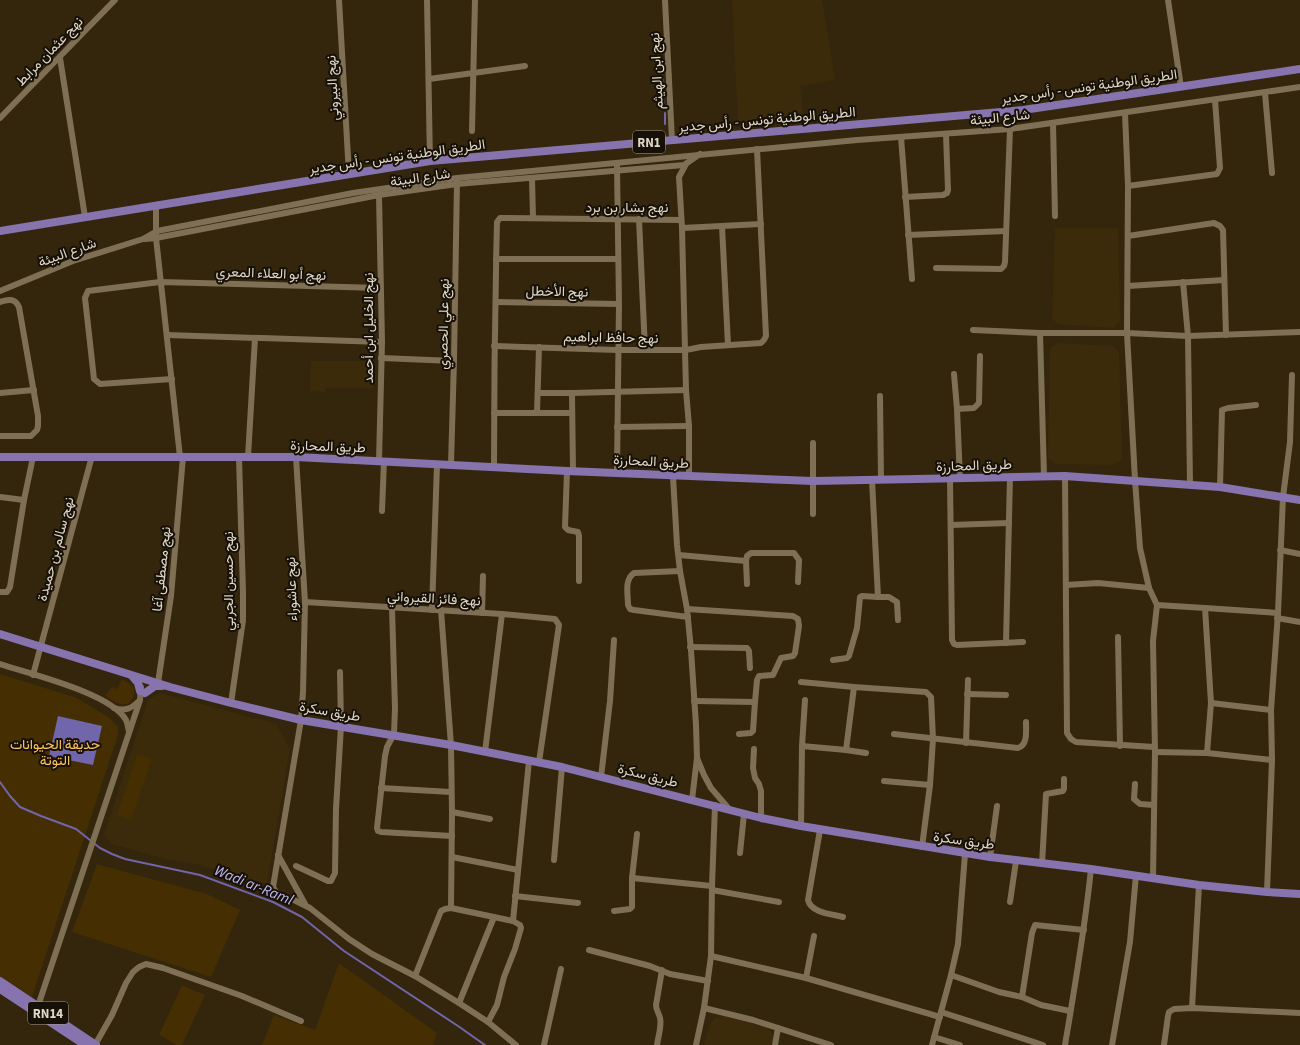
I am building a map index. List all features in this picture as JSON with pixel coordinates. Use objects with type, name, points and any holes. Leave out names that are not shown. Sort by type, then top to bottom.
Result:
[{"type":"main road","name":"الطريق الوطنية تونس - رأس جدير","points":[[0,231],[156,207],[430,161],[1024,110],[1300,70]]},
{"type":"main road","name":"طريق المحارزة","points":[[0,457],[296,457],[673,476],[813,481],[1065,476],[1220,487],[1300,500]]},
{"type":"main road","name":"طريق سكرة","points":[[0,634],[170,687],[301,720],[394,734],[539,762],[744,814],[820,830],[1016,861],[1091,869],[1199,885],[1300,894]]},
{"type":"main road","points":[[124,672],[135,678],[143,692],[156,686],[170,687]]},
{"type":"main road","name":"RN14","points":[[0,981],[85,1045]]},
{"type":"main road","name":"RN14","points":[[0,989],[37,1009]]},
{"type":"main road","name":"RN14","points":[[76,1039],[96,1045]]},
{"type":"street","name":"نهج عثمان مرابط","points":[[0,118],[115,0]]},
{"type":"street","name":"نهج البيروني","points":[[340,0],[348,175]]},
{"type":"street","points":[[427,0],[430,161]]},
{"type":"street","points":[[472,131],[476,0]]},
{"type":"street","name":"نهج ابن الهيثم","points":[[664,0],[672,140]]},
{"type":"street","points":[[1168,0],[1181,87]]},
{"type":"street","points":[[60,58],[85,218]]},
{"type":"street","points":[[429,79],[525,66]]},
{"type":"street","name":"شارع البيئة","points":[[0,291],[73,261],[156,234],[360,192],[701,154],[1010,129],[1300,87]]},
{"type":"street","points":[[1265,92],[1272,173]]},
{"type":"street","points":[[1128,186],[1217,174],[1220,168],[1215,100]]},
{"type":"street","points":[[1125,113],[1128,186],[1128,333],[1135,480],[1140,548],[1149,588],[1157,605],[1153,641],[1153,878]]},
{"type":"street","points":[[1053,123],[1055,216]]},
{"type":"street","points":[[936,268],[1000,269],[1004,266],[1010,129]]},
{"type":"street","points":[[905,197],[943,195],[948,190],[946,134]]},
{"type":"street","points":[[901,137],[912,279]]},
{"type":"street","points":[[757,149],[761,224]]},
{"type":"street","name":"شارع البيئة","points":[[156,234],[457,181],[532,178],[684,165],[701,154]]},
{"type":"street","points":[[681,220],[679,177],[684,165],[692,155]]},
{"type":"street","points":[[616,163],[618,259],[617,472]]},
{"type":"street","points":[[532,178],[533,218]]},
{"type":"street","name":"نهج علي الحصري","points":[[451,464],[457,181]]},
{"type":"street","name":"نهج الخليل ابن أحمد","points":[[378,195],[382,342],[382,511]]},
{"type":"street","name":"نهج مصطفى آغا","points":[[156,207],[156,234],[160,282],[182,457],[171,596],[158,683]]},
{"type":"street","name":"نهج بشار بن برد","points":[[496,259],[497,222],[500,218],[681,220],[682,228],[761,224]]},
{"type":"street","points":[[640,219],[645,350]]},
{"type":"street","points":[[1128,236],[1214,223],[1220,226],[1223,230],[1226,335]]},
{"type":"street","name":"نهج حافظ ابراهيم","points":[[494,346],[617,350],[686,350],[701,347],[761,343],[766,336],[761,224]]},
{"type":"street","points":[[722,226],[728,345]]},
{"type":"street","points":[[682,228],[686,390],[689,426],[689,476]]},
{"type":"street","points":[[908,235],[1006,231]]},
{"type":"street","points":[[494,467],[496,259],[618,259]]},
{"type":"street","points":[[1128,286],[1224,280]]},
{"type":"street","name":"نهج أبو العلاء المعري","points":[[172,379],[100,384],[94,379],[85,298],[88,291],[160,282],[380,288]]},
{"type":"street","points":[[1184,282],[1188,336],[1190,485]]},
{"type":"street","points":[[0,302],[12,300],[15,301],[19,307],[34,390],[38,426],[36,433],[31,436],[0,436]]},
{"type":"street","name":"نهج الأخطل","points":[[496,302],[618,304]]},
{"type":"street","points":[[973,330],[1040,333],[1128,333],[1188,336],[1300,332]]},
{"type":"street","points":[[1040,333],[1044,476]]},
{"type":"street","points":[[167,335],[382,342]]},
{"type":"street","points":[[248,457],[255,338]]},
{"type":"street","points":[[537,414],[538,347]]},
{"type":"street","points":[[957,409],[974,408],[979,403],[980,356]]},
{"type":"street","points":[[381,358],[454,361]]},
{"type":"street","points":[[954,374],[960,478]]},
{"type":"street","points":[[1267,892],[1272,760],[1271,710],[1278,616],[1283,497],[1290,442],[1292,375]]},
{"type":"street","points":[[0,393],[34,390]]},
{"type":"street","points":[[538,393],[686,390]]},
{"type":"street","points":[[572,393],[570,471],[566,527],[568,530],[578,532],[580,581]]},
{"type":"street","points":[[878,596],[876,480],[880,396]]},
{"type":"street","points":[[1220,487],[1222,410],[1256,405]]},
{"type":"street","points":[[494,413],[572,413]]},
{"type":"street","points":[[617,427],[689,426]]},
{"type":"street","points":[[812,514],[813,443]]},
{"type":"street","points":[[0,592],[7,592],[10,586],[33,456]]},
{"type":"street","name":"نهج سالم بن حميدة","points":[[33,675],[92,456]]},
{"type":"street","name":"نهج حسين الجربي","points":[[230,703],[243,620],[239,457]]},
{"type":"street","name":"نهج عاشوراء","points":[[296,457],[305,602],[303,692],[301,720],[273,887],[276,892],[282,896],[305,904]]},
{"type":"street","points":[[432,610],[437,465]]},
{"type":"street","points":[[673,476],[680,571],[688,617],[694,701],[697,758],[692,800]]},
{"type":"street","points":[[1065,476],[1067,733],[1070,739],[1076,742],[1272,760]]},
{"type":"street","points":[[1006,642],[1010,477]]},
{"type":"street","points":[[950,479],[952,640],[954,644],[957,645],[1023,642]]},
{"type":"street","points":[[0,497],[24,500]]},
{"type":"street","points":[[950,525],[1009,523]]},
{"type":"street","points":[[1280,550],[1300,554]]},
{"type":"street","points":[[748,584],[746,561],[747,556],[751,553],[794,553],[799,560],[798,582]]},
{"type":"street","points":[[679,555],[746,561]]},
{"type":"street","points":[[680,571],[634,573],[629,576],[627,580],[628,606],[630,609],[634,610],[688,617]]},
{"type":"street","points":[[482,613],[483,576]]},
{"type":"street","points":[[1066,585],[1098,583],[1149,588]]},
{"type":"street","points":[[833,660],[847,658],[849,656],[857,628],[860,597],[878,596],[889,598],[897,602],[898,620]]},
{"type":"street","name":"نهج فائز القيرواني","points":[[305,602],[502,614],[555,619],[560,625],[539,762]]},
{"type":"street","points":[[1157,605],[1205,608],[1278,616],[1300,622]]},
{"type":"street","points":[[392,608],[395,708],[394,734],[387,747],[377,828],[378,831],[381,832],[452,836]]},
{"type":"street","points":[[1205,608],[1211,703],[1207,753]]},
{"type":"street","points":[[441,610],[451,745],[451,908]]},
{"type":"street","points":[[687,610],[793,616],[798,619],[799,626],[793,656],[781,658],[773,675],[759,676],[757,680],[753,731],[751,733],[739,734]]},
{"type":"street","points":[[485,752],[502,614]]},
{"type":"street","points":[[1118,637],[1120,746]]},
{"type":"street","points":[[601,777],[610,701],[614,640]]},
{"type":"street","points":[[690,646],[747,648],[749,651],[750,668]]},
{"type":"street","points":[[0,664],[76,688],[96,697],[113,708],[126,720],[129,733]]},
{"type":"street","points":[[296,866],[328,881],[331,881],[334,878],[336,808],[341,726],[340,672]]},
{"type":"street","points":[[37,1009],[143,692],[146,679]]},
{"type":"street","points":[[966,743],[968,680]]},
{"type":"street","points":[[800,682],[926,692],[931,697],[934,739],[922,847]]},
{"type":"street","points":[[846,750],[854,687]]},
{"type":"street","points":[[967,694],[1006,695]]},
{"type":"street","points":[[113,708],[124,710],[130,708],[140,700]]},
{"type":"street","points":[[801,826],[802,746],[805,700]]},
{"type":"street","points":[[694,701],[755,702]]},
{"type":"street","points":[[1211,703],[1271,710]]},
{"type":"street","points":[[894,734],[1018,748],[1022,747],[1026,736],[1026,722]]},
{"type":"street","points":[[802,746],[866,753]]},
{"type":"street","points":[[754,749],[753,768],[755,778],[761,791],[761,818]]},
{"type":"street","points":[[697,758],[711,788],[730,810]]},
{"type":"street","points":[[513,921],[529,761]]},
{"type":"street","points":[[554,860],[562,767]]},
{"type":"street","points":[[1042,864],[1046,794],[1063,791],[1064,779]]},
{"type":"street","points":[[884,781],[930,785]]},
{"type":"street","points":[[1135,784],[1134,799],[1140,804],[1154,805]]},
{"type":"street","points":[[381,788],[451,792]]},
{"type":"street","points":[[696,1045],[704,1008],[711,956],[715,806]]},
{"type":"street","points":[[990,857],[997,806]]},
{"type":"street","points":[[452,812],[490,819]]},
{"type":"street","points":[[740,853],[744,814]]},
{"type":"street","points":[[820,830],[808,904],[814,909],[843,917]]},
{"type":"street","points":[[614,911],[630,909],[632,907],[632,878],[637,834]]},
{"type":"street","points":[[932,1045],[958,944],[966,854]]},
{"type":"street","points":[[278,855],[305,904],[349,939],[372,954],[415,976],[459,1003],[488,1022],[516,1045]]},
{"type":"street","points":[[452,857],[518,870]]},
{"type":"street","points":[[1010,902],[1016,861]]},
{"type":"street","points":[[1065,1045],[1084,930],[1091,869]]},
{"type":"street","points":[[1112,1045],[1130,942],[1136,875]]},
{"type":"street","points":[[632,878],[712,888],[779,902]]},
{"type":"street","points":[[1192,1008],[1199,885]]},
{"type":"street","points":[[515,896],[578,903]]},
{"type":"street","points":[[415,976],[441,911],[444,909],[451,908],[494,917],[513,921],[520,925],[521,928],[515,949],[504,977],[497,1005],[488,1022]]},
{"type":"street","points":[[459,1003],[494,917]]},
{"type":"street","points":[[1022,997],[1030,938],[1035,926],[1084,930]]},
{"type":"street","points":[[806,978],[814,936]]},
{"type":"street","points":[[589,950],[650,966],[686,978],[708,982]]},
{"type":"street","points":[[711,956],[806,978],[940,1014],[1043,1045]]},
{"type":"street","points":[[96,1045],[132,972],[138,967],[146,964],[163,968],[242,996],[301,1021]]},
{"type":"street","points":[[544,1045],[561,969]]},
{"type":"street","points":[[657,1045],[660,1016],[656,1010],[656,1005],[662,970]]},
{"type":"street","points":[[951,975],[999,992],[1022,997],[1042,1005],[1070,1011]]},
{"type":"street","points":[[704,1008],[754,1020],[831,1045]]},
{"type":"street","points":[[1164,1045],[1169,1012],[1174,1009],[1192,1008],[1300,1013]]},
{"type":"street","points":[[775,1045],[778,1028]]},
{"type":"street","points":[[934,1037],[960,1045]]},
{"type":"street","points":[[807,1045],[809,1038]]},
{"type":"shaded area","points":[[732,0],[822,0],[835,80],[800,86],[804,122],[797,123],[797,119],[738,124]]},
{"type":"shaded area","points":[[1055,228],[1118,228],[1120,321],[1113,328],[1058,324],[1052,319]]},
{"type":"shaded area","points":[[1058,343],[1114,346],[1119,353],[1122,459],[1113,465],[1056,464],[1048,458],[1050,348]]},
{"type":"shaded area","points":[[311,361],[373,361],[373,388],[325,388],[325,392],[310,391]]},
{"type":"shaded area","points":[[160,693],[276,724],[290,749],[267,884],[192,863],[170,860],[111,844],[104,835],[148,700]]},
{"type":"shaded area","points":[[58,716],[102,726],[93,765],[49,756]]},
{"type":"shaded area","points":[[723,1016],[744,1020],[767,1028],[773,1035],[771,1045],[704,1045],[710,1024],[715,1018]]},
{"type":"green space","name":"حديقة الحيوانات التوتة","points":[[0,674],[77,698],[110,718],[118,727],[118,735],[32,997],[0,976]]},
{"type":"green space","points":[[122,679],[133,686],[134,689],[134,696],[127,704],[120,704],[105,696],[112,687],[117,689]]},
{"type":"green space","points":[[137,754],[152,759],[131,820],[117,815]]},
{"type":"green space","points":[[97,864],[207,894],[240,910],[211,977],[72,932]]},
{"type":"green space","points":[[339,963],[437,1033],[433,1045],[262,1045],[274,1015],[315,1030]]},
{"type":"green space","points":[[182,985],[205,995],[182,1045],[177,1045],[159,1035]]},
{"type":"waterway","points":[[662,76],[663,85]]},
{"type":"waterway","points":[[663,95],[664,103]]},
{"type":"waterway","points":[[665,113],[665,124]]},
{"type":"waterway","name":"Wadi ar-Raml","points":[[0,782],[20,807],[76,829],[100,848],[112,854],[125,859],[200,875],[273,902],[302,917],[344,951],[485,1045]]}]
